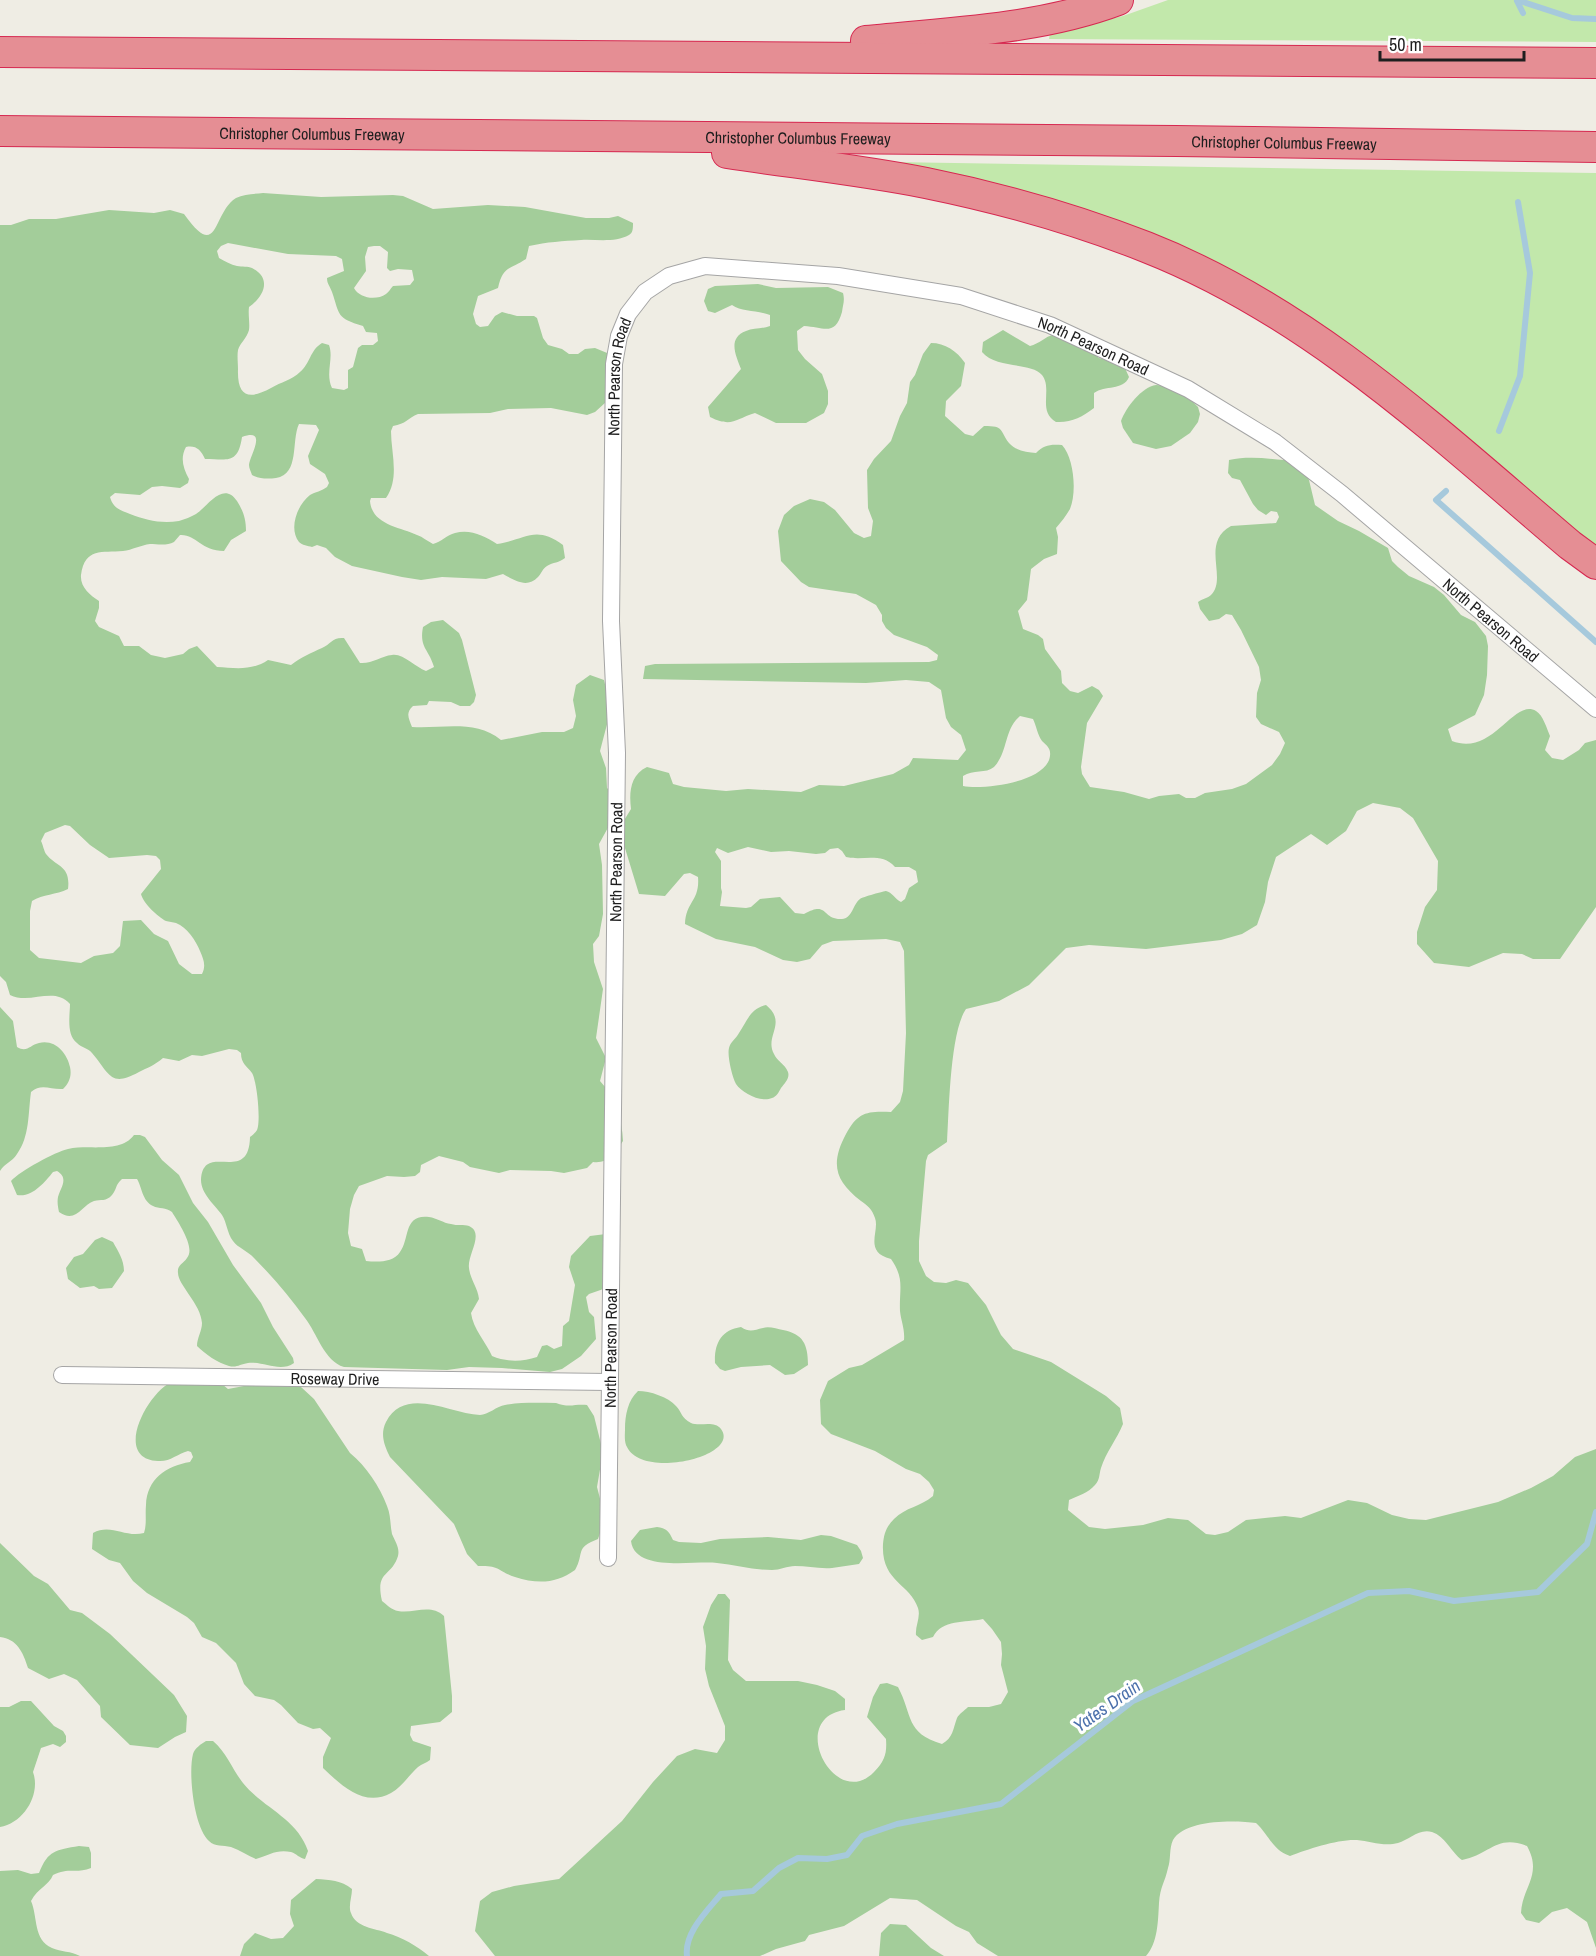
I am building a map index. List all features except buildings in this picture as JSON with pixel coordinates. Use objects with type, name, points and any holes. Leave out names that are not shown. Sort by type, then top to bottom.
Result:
[{"type":"highway","points":[[717,57],[1022,25],[1118,0]]},
{"type":"highway","points":[[0,52],[1596,63]]},
{"type":"highway","name":"Christopher Columbus Freeway","points":[[0,131],[1596,147]]},
{"type":"highway","points":[[620,137],[924,183],[1047,213],[1147,248],[1229,287],[1320,342],[1363,372],[1400,400],[1570,545],[1596,564]]},
{"type":"street","name":"North Pearson Road","points":[[608,1558],[609,1382],[614,1197],[617,753],[611,621],[614,364],[619,336],[628,314],[645,292],[669,276],[705,266],[838,276],[961,296],[1050,325],[1188,389],[1275,442],[1342,494],[1596,709]]},
{"type":"street","name":"Roseway Drive","points":[[62,1375],[609,1382]]},
{"type":"green space","points":[[1168,0],[1596,0],[1596,42],[1049,39],[1050,33],[1123,16]]},
{"type":"green space","points":[[891,162],[1596,173],[1596,551],[1318,327]]},
{"type":"green space","points":[[263,193],[321,197],[393,195],[403,196],[433,209],[488,205],[525,207],[586,218],[618,216],[633,223],[630,234],[618,239],[561,241],[529,246],[526,259],[505,272],[498,288],[478,296],[473,314],[476,324],[480,327],[488,326],[495,316],[502,312],[517,316],[534,316],[537,318],[543,338],[548,345],[562,349],[569,354],[578,354],[585,349],[595,348],[612,355],[616,393],[595,412],[587,415],[551,408],[508,409],[490,413],[418,414],[393,426],[391,431],[393,482],[386,498],[371,498],[370,501],[372,509],[381,520],[433,544],[452,534],[466,532],[477,534],[497,544],[537,534],[545,535],[563,545],[565,558],[545,567],[534,581],[525,583],[503,574],[486,579],[442,577],[421,580],[402,577],[352,566],[335,557],[326,548],[300,543],[294,530],[298,510],[310,495],[327,487],[329,483],[325,474],[310,464],[308,456],[319,430],[316,425],[299,424],[292,464],[284,475],[267,479],[252,475],[249,465],[256,439],[250,435],[242,437],[238,452],[225,459],[205,459],[198,449],[186,447],[183,463],[189,479],[188,483],[180,488],[152,487],[140,495],[115,493],[110,497],[115,506],[123,511],[148,520],[166,522],[179,521],[194,515],[221,494],[232,495],[242,511],[246,531],[231,540],[224,551],[204,546],[186,535],[180,535],[174,542],[168,544],[150,544],[126,550],[96,553],[86,560],[81,575],[84,587],[99,601],[95,621],[99,627],[119,636],[124,646],[139,646],[151,655],[165,658],[183,654],[197,646],[217,667],[250,667],[268,660],[291,665],[334,640],[344,638],[360,663],[396,655],[426,671],[434,667],[423,644],[423,627],[431,622],[443,620],[459,633],[462,640],[476,695],[474,702],[470,706],[460,706],[451,702],[429,701],[427,705],[413,706],[408,714],[412,727],[469,727],[491,733],[501,740],[542,732],[564,732],[573,728],[576,716],[573,700],[576,685],[590,675],[604,680],[611,709],[600,751],[606,768],[607,788],[612,793],[610,824],[599,844],[603,914],[599,936],[593,944],[594,962],[603,989],[596,1038],[606,1058],[600,1081],[610,1094],[617,1109],[623,1141],[607,1159],[593,1162],[587,1168],[564,1173],[510,1170],[499,1173],[470,1167],[463,1162],[439,1156],[421,1165],[420,1172],[415,1176],[387,1176],[359,1186],[350,1209],[348,1233],[351,1246],[362,1249],[366,1261],[380,1261],[397,1256],[403,1247],[411,1223],[415,1219],[432,1218],[453,1225],[467,1225],[474,1229],[476,1239],[469,1268],[479,1299],[471,1313],[472,1319],[492,1356],[514,1361],[537,1357],[542,1346],[547,1345],[554,1349],[562,1346],[563,1326],[569,1321],[575,1285],[569,1267],[571,1256],[590,1236],[606,1234],[612,1286],[586,1297],[589,1312],[594,1317],[596,1339],[581,1356],[562,1369],[550,1372],[469,1367],[447,1370],[344,1367],[337,1364],[326,1353],[309,1324],[281,1287],[252,1256],[233,1241],[222,1215],[206,1195],[202,1185],[204,1169],[209,1163],[235,1162],[242,1159],[248,1151],[250,1137],[257,1130],[258,1111],[255,1084],[252,1073],[243,1062],[241,1053],[229,1049],[202,1056],[192,1055],[179,1061],[163,1058],[129,1077],[116,1079],[107,1072],[90,1051],[79,1045],[71,1035],[70,1004],[57,996],[18,998],[10,995],[6,982],[0,976],[0,225],[11,225],[29,219],[56,219],[109,210],[154,213],[170,210],[184,214],[195,228],[204,234],[210,234],[228,205],[236,198]],"holes":[[[228,243],[288,254],[336,256],[342,259],[344,271],[327,278],[338,311],[343,318],[363,326],[366,332],[377,333],[378,341],[373,345],[362,345],[358,348],[353,367],[348,370],[348,388],[344,390],[332,388],[329,377],[331,356],[329,345],[322,343],[315,349],[303,369],[294,377],[256,394],[246,394],[242,390],[238,378],[238,350],[249,330],[249,307],[262,293],[264,283],[262,277],[252,268],[235,265],[219,258],[217,251]],[[380,246],[388,252],[387,268],[390,271],[412,270],[414,280],[410,285],[393,286],[386,294],[373,298],[356,291],[354,288],[366,271],[365,257],[368,247]],[[65,825],[70,826],[90,845],[109,858],[156,856],[160,860],[161,869],[141,894],[142,898],[159,916],[166,921],[180,925],[191,935],[203,960],[202,974],[192,974],[179,964],[168,941],[154,934],[141,920],[123,921],[120,946],[113,953],[94,956],[81,963],[39,958],[30,950],[32,901],[68,889],[65,871],[46,854],[41,841],[45,833]]]},
{"type":"green space","points":[[758,284],[776,288],[828,287],[843,293],[842,312],[836,325],[828,329],[804,326],[797,331],[798,350],[822,374],[828,391],[828,404],[824,413],[806,423],[776,423],[755,413],[729,422],[710,417],[708,407],[741,369],[734,348],[736,338],[746,331],[770,326],[770,315],[740,309],[732,305],[715,313],[708,311],[704,301],[708,289],[715,286]]},
{"type":"green space","points":[[1003,330],[1030,346],[1050,336],[1058,335],[1069,338],[1099,358],[1124,366],[1129,377],[1123,384],[1094,393],[1094,408],[1085,414],[1076,419],[1056,422],[1047,412],[1046,387],[1042,375],[1030,368],[996,361],[982,352],[983,342]]},
{"type":"green space","points":[[931,343],[941,344],[950,348],[965,363],[961,386],[946,401],[945,416],[965,434],[973,436],[984,426],[995,427],[1001,430],[1012,446],[1025,452],[1036,453],[1048,446],[1062,445],[1069,458],[1073,476],[1072,502],[1070,509],[1056,528],[1057,554],[1044,559],[1031,569],[1027,600],[1018,611],[1023,629],[1043,639],[1045,649],[1061,671],[1062,683],[1070,691],[1078,693],[1092,686],[1103,696],[1087,723],[1081,767],[1082,774],[1090,787],[1124,792],[1149,799],[1179,794],[1186,798],[1195,798],[1205,793],[1232,789],[1246,784],[1272,765],[1285,743],[1279,732],[1261,724],[1256,717],[1257,693],[1261,680],[1259,667],[1232,615],[1226,614],[1219,619],[1209,621],[1198,602],[1210,596],[1215,588],[1217,542],[1222,533],[1231,526],[1276,523],[1279,517],[1277,512],[1271,511],[1266,515],[1258,510],[1240,480],[1232,478],[1228,473],[1229,460],[1238,459],[1299,461],[1309,480],[1315,505],[1338,521],[1388,548],[1392,561],[1398,567],[1409,576],[1434,587],[1461,615],[1475,622],[1486,636],[1488,646],[1484,695],[1475,715],[1448,729],[1452,741],[1466,744],[1479,741],[1491,735],[1519,712],[1527,709],[1536,711],[1543,719],[1550,736],[1545,750],[1552,758],[1563,760],[1579,750],[1585,743],[1596,740],[1596,907],[1560,959],[1533,959],[1522,954],[1503,953],[1469,967],[1434,963],[1417,944],[1417,932],[1425,907],[1437,890],[1438,861],[1413,818],[1400,808],[1373,803],[1357,811],[1346,831],[1327,845],[1311,834],[1276,857],[1257,925],[1242,934],[1221,940],[1146,949],[1089,945],[1066,948],[1029,985],[999,1001],[966,1009],[953,1053],[947,1142],[928,1155],[926,1161],[919,1261],[926,1276],[934,1282],[946,1283],[956,1280],[968,1283],[986,1305],[1001,1335],[1013,1349],[1051,1362],[1106,1396],[1120,1408],[1123,1424],[1103,1462],[1098,1481],[1083,1494],[1069,1500],[1068,1510],[1089,1527],[1105,1529],[1143,1525],[1168,1518],[1188,1520],[1206,1534],[1215,1535],[1228,1532],[1246,1520],[1285,1516],[1301,1518],[1348,1500],[1367,1503],[1392,1515],[1426,1520],[1498,1502],[1531,1488],[1553,1476],[1575,1457],[1596,1449],[1596,1948],[1587,1922],[1567,1908],[1552,1912],[1539,1923],[1526,1920],[1521,1913],[1533,1865],[1527,1846],[1508,1842],[1462,1860],[1441,1837],[1427,1831],[1393,1844],[1349,1840],[1323,1845],[1290,1856],[1279,1850],[1256,1823],[1236,1821],[1212,1822],[1188,1828],[1173,1840],[1169,1865],[1160,1893],[1155,1938],[1146,1956],[998,1956],[977,1943],[969,1932],[917,1900],[890,1898],[844,1926],[809,1935],[805,1941],[760,1956],[495,1956],[475,1931],[480,1901],[492,1892],[559,1879],[622,1821],[677,1756],[695,1749],[717,1753],[725,1740],[725,1726],[709,1686],[705,1669],[706,1646],[703,1627],[711,1605],[718,1594],[725,1594],[730,1600],[728,1660],[733,1670],[746,1681],[798,1681],[835,1691],[845,1699],[845,1710],[828,1717],[819,1729],[818,1744],[823,1759],[832,1772],[845,1780],[859,1781],[874,1772],[884,1757],[886,1739],[867,1717],[880,1684],[887,1683],[898,1687],[916,1729],[930,1740],[942,1744],[951,1736],[958,1717],[968,1707],[989,1707],[1001,1704],[1008,1692],[1001,1665],[1001,1642],[983,1619],[948,1624],[937,1631],[933,1637],[922,1640],[916,1635],[918,1608],[909,1593],[886,1567],[883,1544],[887,1528],[899,1515],[933,1496],[934,1490],[929,1482],[920,1474],[906,1469],[875,1451],[831,1434],[821,1424],[820,1400],[828,1381],[849,1368],[862,1365],[904,1340],[898,1272],[891,1259],[882,1256],[877,1251],[874,1241],[876,1223],[874,1215],[870,1208],[845,1186],[837,1163],[846,1134],[859,1117],[869,1113],[891,1112],[900,1102],[903,1091],[906,1033],[904,951],[900,942],[886,939],[833,941],[822,945],[810,959],[797,962],[783,960],[755,947],[716,939],[685,924],[688,910],[697,891],[698,877],[690,873],[684,874],[665,896],[639,894],[621,835],[623,822],[631,809],[632,785],[641,770],[647,767],[669,773],[673,784],[684,787],[726,791],[748,789],[801,792],[819,785],[844,786],[893,774],[909,765],[913,758],[958,760],[966,750],[961,735],[951,727],[946,718],[941,690],[929,682],[643,679],[645,666],[655,664],[929,662],[937,660],[938,655],[927,647],[894,635],[886,628],[876,605],[856,594],[809,587],[801,582],[781,561],[778,531],[784,515],[794,506],[810,499],[824,502],[835,510],[854,533],[864,538],[871,536],[873,521],[868,508],[867,470],[891,441],[907,403],[910,382],[923,354]],"holes":[[[1020,716],[1033,719],[1041,739],[1049,749],[1050,756],[1046,765],[1027,778],[1013,782],[985,787],[963,786],[963,776],[994,767],[1002,755],[1011,727]],[[748,847],[771,852],[816,854],[838,848],[846,857],[878,858],[890,862],[895,867],[909,867],[916,871],[918,882],[909,888],[905,899],[901,902],[886,891],[873,894],[860,899],[848,917],[842,919],[831,917],[818,909],[804,914],[795,913],[780,897],[760,899],[751,907],[746,908],[720,906],[721,861],[715,852],[717,848],[728,853]]]},
{"type":"green space","points":[[1156,385],[1167,386],[1192,401],[1198,407],[1200,414],[1198,422],[1190,433],[1171,446],[1156,449],[1133,443],[1121,421],[1135,398]]},
{"type":"green space","points":[[766,1005],[772,1012],[776,1024],[772,1047],[775,1056],[788,1074],[787,1080],[776,1095],[763,1099],[747,1094],[736,1084],[730,1066],[729,1051],[731,1044],[750,1016],[756,1009]]},
{"type":"green space","points":[[0,1007],[13,1021],[17,1047],[26,1049],[45,1042],[55,1045],[66,1057],[71,1073],[63,1089],[42,1087],[31,1092],[24,1140],[15,1157],[0,1171]]},
{"type":"green space","points":[[134,1135],[145,1137],[162,1160],[179,1175],[193,1203],[261,1303],[294,1363],[277,1367],[245,1363],[234,1367],[220,1363],[197,1346],[202,1326],[201,1316],[178,1273],[179,1266],[189,1254],[188,1242],[172,1212],[149,1204],[137,1179],[122,1179],[110,1197],[94,1201],[70,1216],[59,1212],[58,1199],[63,1177],[57,1171],[53,1172],[33,1192],[17,1195],[11,1181],[47,1158],[68,1149],[121,1144]]},
{"type":"green space","points":[[102,1237],[113,1242],[122,1259],[124,1271],[112,1288],[99,1289],[94,1286],[80,1288],[68,1279],[66,1268],[74,1257],[83,1254],[95,1240]]},
{"type":"green space","points":[[741,1327],[754,1330],[770,1327],[795,1334],[803,1341],[807,1351],[808,1365],[794,1374],[785,1375],[770,1365],[741,1367],[725,1371],[720,1369],[715,1363],[720,1339],[728,1331]]},
{"type":"green space","points":[[212,1376],[228,1389],[249,1383],[294,1383],[314,1399],[350,1453],[372,1477],[388,1509],[398,1556],[382,1579],[380,1591],[382,1601],[398,1611],[428,1609],[444,1616],[452,1712],[440,1722],[411,1726],[410,1735],[413,1741],[431,1747],[430,1760],[418,1767],[399,1788],[391,1793],[372,1798],[362,1796],[337,1781],[323,1768],[323,1757],[331,1738],[320,1728],[313,1729],[298,1723],[274,1700],[255,1696],[244,1684],[236,1663],[216,1643],[202,1637],[194,1623],[147,1593],[133,1581],[120,1563],[109,1560],[92,1549],[93,1533],[100,1530],[131,1534],[144,1533],[147,1496],[154,1481],[159,1475],[173,1467],[190,1462],[193,1457],[188,1451],[170,1459],[158,1461],[144,1457],[137,1449],[136,1437],[139,1423],[154,1397],[174,1381]]},
{"type":"green space","points":[[638,1391],[664,1397],[676,1406],[685,1419],[691,1423],[718,1426],[723,1439],[717,1448],[688,1460],[669,1463],[651,1462],[636,1457],[627,1447],[625,1433],[628,1408]]},
{"type":"green space","points":[[416,1403],[480,1415],[505,1405],[556,1403],[568,1406],[587,1405],[594,1416],[603,1452],[597,1487],[605,1518],[598,1539],[583,1548],[575,1570],[553,1580],[531,1581],[509,1575],[495,1567],[478,1566],[467,1554],[454,1524],[390,1457],[384,1440],[383,1431],[386,1422],[394,1411],[405,1405]]},
{"type":"green space","points":[[657,1527],[665,1529],[673,1540],[679,1542],[701,1543],[720,1539],[768,1537],[801,1540],[821,1535],[831,1536],[857,1545],[863,1558],[859,1564],[835,1568],[795,1566],[772,1570],[717,1563],[667,1563],[643,1558],[635,1551],[631,1541],[640,1530]]},
{"type":"green space","points":[[0,1543],[34,1576],[48,1584],[70,1610],[82,1613],[110,1634],[174,1695],[187,1716],[186,1732],[158,1748],[130,1745],[101,1717],[100,1706],[77,1680],[64,1674],[49,1679],[28,1668],[15,1643],[0,1637]]},
{"type":"green space","points":[[21,1701],[31,1701],[54,1726],[63,1731],[66,1742],[60,1747],[53,1744],[41,1748],[33,1772],[35,1789],[28,1806],[16,1820],[0,1827],[0,1707],[9,1707]]},
{"type":"green space","points":[[206,1741],[213,1741],[251,1792],[296,1830],[308,1851],[305,1859],[291,1852],[281,1851],[256,1859],[234,1848],[216,1845],[209,1841],[199,1825],[191,1774],[193,1754],[198,1746]]},
{"type":"green space","points":[[79,1846],[89,1847],[91,1868],[63,1871],[53,1875],[31,1901],[42,1940],[55,1949],[80,1956],[0,1956],[0,1871],[18,1870],[31,1874],[39,1873],[42,1865],[54,1852]]},
{"type":"green space","points":[[316,1879],[339,1882],[352,1889],[350,1910],[357,1922],[404,1939],[429,1956],[240,1956],[244,1944],[255,1933],[271,1939],[283,1938],[294,1926],[290,1914],[291,1900]]},
{"type":"green space","points":[[890,1924],[906,1925],[931,1948],[944,1956],[879,1956],[881,1933]]},
{"type":"waterway","points":[[1517,0],[1572,18],[1596,19]]},
{"type":"waterway","points":[[1517,1],[1523,13]]},
{"type":"waterway","points":[[1499,431],[1520,376],[1530,273],[1518,202]]},
{"type":"waterway","points":[[1446,491],[1436,500],[1596,642]]},
{"type":"waterway","name":"Yates Drain","points":[[687,1956],[687,1947],[693,1931],[721,1894],[753,1891],[779,1868],[798,1858],[827,1859],[847,1855],[862,1836],[897,1824],[1001,1804],[1133,1701],[1368,1593],[1409,1591],[1454,1601],[1538,1592],[1587,1544],[1596,1512]]}]
